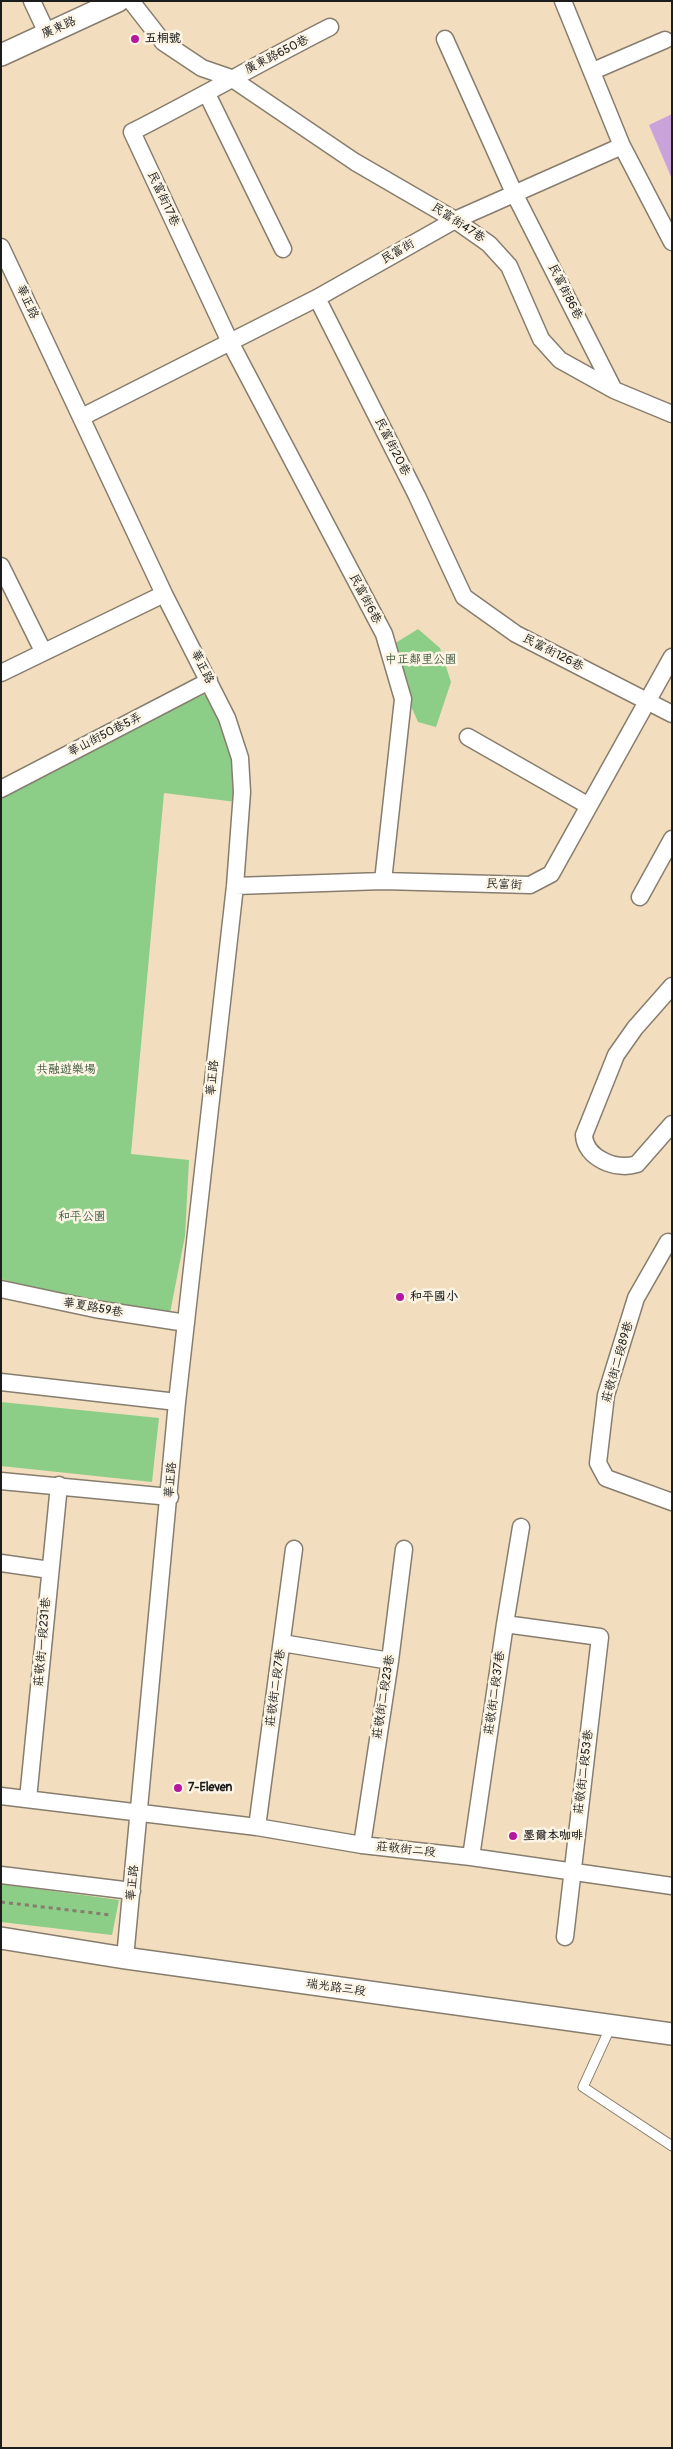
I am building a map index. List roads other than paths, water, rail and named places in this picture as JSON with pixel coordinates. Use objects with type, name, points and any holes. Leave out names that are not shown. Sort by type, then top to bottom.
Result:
[{"type":"street","points":[[32,1],[47,33]]},
{"type":"street","name":"廣東路","points":[[1,55],[118,1]]},
{"type":"street","name":"廣東路650巷","points":[[131,1],[162,42],[202,68],[231,78],[330,27]]},
{"type":"street","points":[[563,1],[622,146],[672,242]]},
{"type":"street","name":"民富街86巷","points":[[445,40],[515,194],[614,390]]},
{"type":"street","points":[[593,71],[665,40]]},
{"type":"street","name":"民富街17巷","points":[[230,342],[132,132],[207,94],[231,78]]},
{"type":"street","name":"民富街47巷","points":[[231,78],[355,162],[455,220],[489,244],[510,266],[541,339],[560,360],[614,390],[672,414]]},
{"type":"street","points":[[207,94],[283,249]]},
{"type":"street","name":"民富街","points":[[82,417],[317,298],[455,220],[622,146]]},
{"type":"street","name":"華正路","points":[[1,247],[164,594],[227,718],[240,758],[242,792],[234,886],[177,1402],[170,1497],[125,1958]]},
{"type":"street","name":"民富街20巷","points":[[317,298],[413,488],[464,597]]},
{"type":"street","name":"民富街6巷","points":[[230,342],[384,634],[403,699],[384,881]]},
{"type":"street","points":[[1,566],[43,651]]},
{"type":"street","points":[[1,673],[164,594]]},
{"type":"street","name":"民富街126巷","points":[[464,597],[516,634],[672,714]]},
{"type":"street","name":"民富街","points":[[234,886],[384,881],[530,885],[551,874],[672,657]]},
{"type":"street","name":"華山街50巷5弄","points":[[1,789],[209,681]]},
{"type":"street","points":[[468,737],[589,806]]},
{"type":"street","points":[[640,897],[672,839]]},
{"type":"street","points":[[672,986],[635,1028],[616,1055],[584,1135],[584,1145],[589,1152],[615,1166],[628,1167],[637,1164],[672,1124]]},
{"type":"street","name":"莊敬街二段89巷","points":[[670,1243],[636,1298],[606,1395],[598,1463],[606,1478],[672,1502]]},
{"type":"street","name":"華夏路59巷","points":[[3,1294],[186,1323]]},
{"type":"street","points":[[1,1382],[177,1402]]},
{"type":"street","points":[[1,1481],[170,1497]]},
{"type":"street","name":"莊敬街一段231巷","points":[[28,1799],[59,1485]]},
{"type":"street","name":"莊敬街二段37巷","points":[[471,1857],[521,1527]]},
{"type":"street","name":"莊敬街二段7巷","points":[[257,1827],[294,1549]]},
{"type":"street","name":"莊敬街二段23巷","points":[[362,1845],[390,1661],[404,1549]]},
{"type":"street","points":[[1,1563],[50,1570]]},
{"type":"street","name":"莊敬街二段53巷","points":[[505,1624],[600,1637],[565,1937]]},
{"type":"street","points":[[282,1643],[390,1661]]},
{"type":"street","name":"莊敬街二段","points":[[1,1796],[257,1827],[362,1845],[471,1857],[672,1886]]},
{"type":"street","points":[[1,1875],[132,1891]]},
{"type":"street","name":"瑞光路三段","points":[[1,1938],[125,1958],[672,2034]]},
{"type":"lane","points":[[611,2026],[583,2087],[672,2146]]},
{"type":"place","name":"五桐號","points":[[135,39]]},
{"type":"place","name":"和平國小","points":[[400,1297]]},
{"type":"place","name":"7-Eleven","points":[[178,1788]]},
{"type":"place","name":"墨爾本咖啡","points":[[513,1836]]},
{"type":"park label","name":"中正鄰里公園","points":[[421,660]]},
{"type":"park label","name":"共融遊樂場","points":[[66,1070]]},
{"type":"park label","name":"和平公園","points":[[82,1217]]}]
